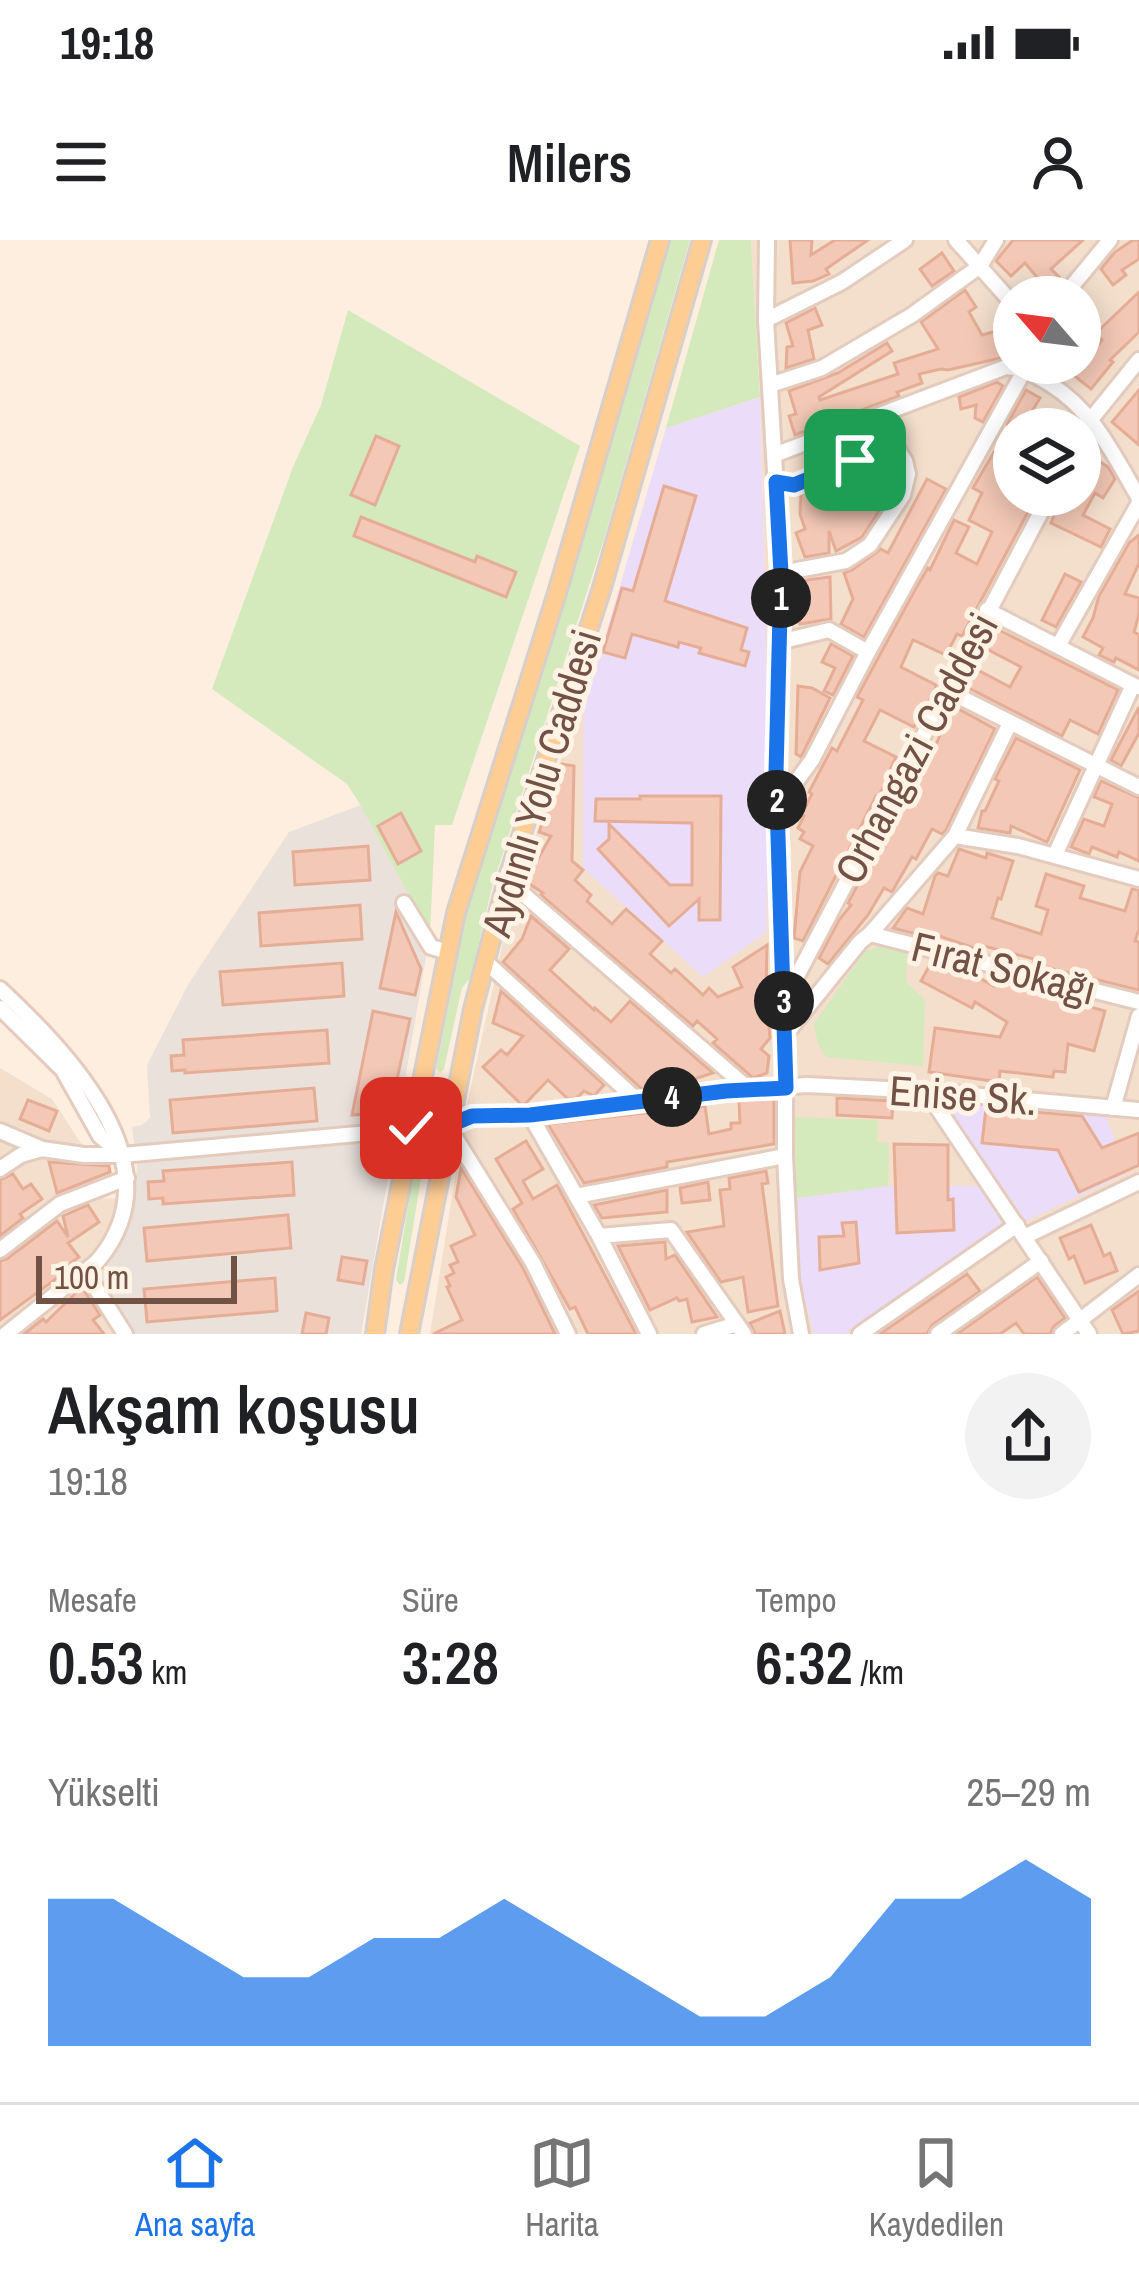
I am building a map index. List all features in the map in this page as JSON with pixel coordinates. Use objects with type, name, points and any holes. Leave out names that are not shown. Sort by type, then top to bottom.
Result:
[{"type":"main road","name":"Aydınlı Yolu Caddesi","points":[[375,1331],[456,913],[557,593],[660,240]]},
{"type":"main road","name":"Aydınlı Yolu Caddesi","points":[[409,1334],[485,961],[601,591],[702,240]]},
{"type":"main road","points":[[382,1281],[392,1293],[400,1294],[419,1282]]},
{"type":"main road","points":[[375,1331],[390,1311],[406,1322],[409,1334]]},
{"type":"street","points":[[767,240],[766,320],[781,573],[777,808],[785,1156],[791,1279],[800,1334]]},
{"type":"street","points":[[766,320],[842,282],[905,240]]},
{"type":"street","points":[[956,240],[993,281]]},
{"type":"street","points":[[770,385],[821,368],[913,315],[980,266],[996,240]]},
{"type":"street","points":[[1080,276],[1110,240]]},
{"type":"street","points":[[1099,408],[1139,360]]},
{"type":"street","points":[[774,455],[881,423],[993,373]]},
{"type":"street","points":[[777,808],[812,760],[1013,384]]},
{"type":"street","points":[[1049,384],[1080,408]]},
{"type":"street","points":[[776,482],[794,485],[855,460],[881,423]]},
{"type":"street","points":[[781,573],[846,561],[870,545],[903,495],[908,475],[905,461],[881,423]]},
{"type":"street","points":[[1058,646],[1139,501],[1101,435]]},
{"type":"street","name":"Orhangazi Caddesi","points":[[784,1002],[1038,516]]},
{"type":"street","points":[[987,610],[1136,687],[1094,765],[1055,855]]},
{"type":"street","points":[[779,642],[829,630],[868,652]]},
{"type":"street","points":[[946,690],[1139,788]]},
{"type":"street","points":[[785,1035],[955,836],[1010,723]]},
{"type":"street","points":[[955,836],[1055,855],[1139,878]]},
{"type":"street","points":[[507,880],[751,1091]]},
{"type":"street","points":[[404,903],[431,947],[448,952]]},
{"type":"street","name":"Fırat Sokağı","points":[[870,934],[1139,1002]]},
{"type":"street","points":[[485,961],[638,1101]]},
{"type":"street","points":[[0,989],[79,1072],[113,1132],[127,1178],[120,1223],[100,1258],[6,1334]]},
{"type":"street","points":[[0,1008],[63,1070],[100,1136],[122,1155]]},
{"type":"street","points":[[1113,1108],[1139,1016]]},
{"type":"street","name":"Enise Sk.","points":[[41,1149],[122,1155],[448,1126],[472,1116],[530,1115],[807,1085],[1139,1110]]},
{"type":"street","points":[[926,1091],[1085,1327]]},
{"type":"street","points":[[530,1115],[649,1334]]},
{"type":"street","points":[[448,1126],[533,1263],[568,1334]]},
{"type":"street","points":[[0,1131],[41,1149]]},
{"type":"street","points":[[0,1169],[41,1149]]},
{"type":"street","points":[[576,1196],[785,1156]]},
{"type":"street","points":[[0,1250],[60,1204],[127,1178]]},
{"type":"street","points":[[860,1334],[1020,1231],[1139,1182]]},
{"type":"street","points":[[599,1236],[670,1230],[740,1329],[704,1334]]},
{"type":"street","points":[[938,1334],[1041,1261]]},
{"type":"street","points":[[85,1271],[125,1334]]},
{"type":"street","points":[[1062,1334],[1085,1327],[1139,1275]]},
{"type":"shaded area","points":[[751,240],[1139,240],[1139,1334],[430,1334],[466,1109],[517,879],[539,828],[578,707],[584,709],[584,718],[766,786],[766,621]]},
{"type":"shaded area","points":[[760,397],[767,932],[703,977],[583,868],[584,709],[666,428]]},
{"type":"shaded area","points":[[361,805],[430,934],[361,1334],[134,1334],[101,1280],[135,1199],[132,1127],[150,1118],[147,1065],[189,983],[289,832]]},
{"type":"shaded area","points":[[0,1068],[52,1099],[84,1148],[98,1198],[135,1199],[101,1280],[134,1334],[0,1334]]},
{"type":"shaded area","points":[[953,1097],[1104,1111],[1127,1173],[1026,1221],[950,1112]]},
{"type":"shaded area","points":[[888,1186],[978,1186],[1006,1224],[845,1334],[814,1334],[799,1277],[796,1198]]},
{"type":"green space","points":[[668,240],[690,240],[605,536],[492,887],[471,977],[462,988],[440,1073],[436,1068],[469,902],[585,531]]},
{"type":"green space","points":[[719,240],[751,240],[760,397],[666,428]]},
{"type":"green space","points":[[348,310],[580,446],[452,825],[435,825],[430,934],[347,784],[212,689],[293,467],[321,405]]},
{"type":"green space","points":[[881,946],[908,948],[906,982],[925,1000],[923,1066],[826,1057],[818,1044],[814,1024],[865,951]]},
{"type":"green space","points":[[795,1117],[878,1120],[877,1142],[889,1143],[888,1186],[796,1198]]},
{"type":"green space","points":[[421,1163],[400,1285],[396,1280],[415,1164]]},
{"type":"building","points":[[790,240],[812,240],[811,255],[835,240],[868,240],[826,269],[829,274],[793,283]]},
{"type":"building","points":[[1013,240],[1083,240],[1051,269],[1058,276],[1036,276],[1025,263],[1011,276],[996,261]]},
{"type":"building","points":[[1133,240],[1139,240],[1139,259],[1122,270],[1126,275],[1113,285],[1101,269]]},
{"type":"building","points":[[942,253],[954,271],[932,286],[920,269]]},
{"type":"building","points":[[965,290],[976,307],[969,312],[982,335],[993,332],[993,360],[919,374],[922,383],[897,392],[899,396],[795,435],[789,416],[796,414],[789,391],[838,373],[887,343],[892,351],[820,400],[898,374],[894,363],[938,349],[921,322]]},
{"type":"building","points":[[1139,292],[1139,332],[1110,360],[1101,377],[1101,328]]},
{"type":"building","points":[[815,308],[822,325],[808,330],[814,359],[786,368],[787,347],[793,346],[786,323]]},
{"type":"building","points":[[993,384],[1003,386],[983,422],[975,418],[976,405],[961,409],[959,397]]},
{"type":"building","points":[[1026,390],[1040,398],[1034,408],[1016,408]]},
{"type":"building","points":[[1139,390],[1139,445],[1112,422]]},
{"type":"building","points":[[376,436],[399,446],[375,505],[351,495]]},
{"type":"building","points":[[993,454],[993,516],[1026,516],[962,636],[957,634],[946,655],[913,640],[901,667],[936,685],[935,690],[914,727],[880,710],[864,741],[896,757],[888,779],[803,941],[794,938],[800,872],[813,846],[800,839],[804,832],[798,828],[809,792],[832,748],[837,751],[863,700],[857,697],[954,520],[969,527],[956,553],[977,564],[992,532],[969,520],[982,493],[973,488]]},
{"type":"building","points":[[1101,462],[1115,479],[1101,497]]},
{"type":"building","points":[[868,463],[881,489],[890,494],[862,537],[836,551],[829,531],[829,553],[805,557],[796,533],[805,529],[801,494]]},
{"type":"building","points":[[927,479],[946,489],[864,637],[841,624],[853,599],[844,573],[881,549],[888,553]]},
{"type":"building","points":[[664,486],[696,496],[665,601],[747,628],[741,650],[749,652],[745,666],[699,653],[701,648],[632,634],[625,658],[603,652],[622,588],[633,591]]},
{"type":"building","points":[[1054,516],[1085,516],[1110,529],[1101,547],[1051,523]]},
{"type":"building","points":[[361,517],[475,562],[477,556],[516,572],[506,597],[354,536]]},
{"type":"building","points":[[1139,535],[1139,563],[1125,594],[1139,598],[1134,632],[1139,635],[1139,670],[1099,655],[1103,648],[1083,637],[1099,596],[1129,543]]},
{"type":"building","points":[[1065,574],[1081,582],[1056,627],[1042,620]]},
{"type":"building","points":[[830,577],[831,619],[800,624],[799,581]]},
{"type":"building","points":[[993,627],[1118,690],[1098,734],[1070,720],[1062,736],[963,685],[972,667],[1010,687],[1021,667],[983,647]]},
{"type":"building","points":[[831,644],[853,656],[833,695],[824,691],[835,668],[822,662]]},
{"type":"building","points":[[798,686],[830,698],[801,757],[796,754]]},
{"type":"building","points":[[953,706],[995,729],[946,830],[942,834],[932,829],[892,892],[884,888],[828,964],[819,958],[905,795],[909,797],[922,776]]},
{"type":"building","points":[[1139,707],[1139,733],[1121,766],[1111,760]]},
{"type":"building","points":[[1016,738],[1080,770],[1047,842],[1011,826],[1010,833],[978,828]]},
{"type":"building","points":[[562,764],[574,766],[572,861],[583,870],[575,880],[591,895],[587,901],[612,924],[626,909],[662,941],[650,954],[703,995],[709,988],[718,997],[742,987],[733,967],[767,945],[770,1038],[761,1049],[769,1056],[767,1073],[753,1078],[713,1043],[717,1039],[697,1021],[693,1026],[525,881],[551,836],[539,832]]},
{"type":"building","points":[[1101,781],[1139,798],[1139,861],[1119,852],[1117,857],[1092,847],[1089,854],[1071,847],[1084,819],[1104,826],[1112,804],[1094,797]]},
{"type":"building","points":[[721,796],[720,920],[699,920],[699,899],[669,926],[598,849],[609,839],[609,824],[670,885],[692,885],[692,823],[595,821],[596,799]]},
{"type":"building","points":[[401,813],[421,851],[398,864],[378,826]]},
{"type":"building","points":[[368,846],[370,880],[295,885],[293,852]]},
{"type":"building","points":[[959,849],[1013,861],[992,918],[1041,934],[1048,910],[1036,906],[1046,874],[1084,886],[1080,898],[1125,911],[1132,889],[1139,890],[1135,941],[1139,942],[1139,990],[1033,964],[1034,959],[984,946],[983,951],[936,935],[935,939],[893,928],[907,908],[923,914],[935,876],[948,876]]},
{"type":"building","points":[[360,905],[362,939],[261,946],[259,913]]},
{"type":"building","points":[[396,912],[421,969],[415,995],[380,988]]},
{"type":"building","points":[[531,916],[569,949],[550,970],[594,1010],[611,1022],[630,1001],[713,1073],[643,1090],[503,962],[522,939]]},
{"type":"building","points":[[932,961],[963,969],[994,986],[999,978],[1021,991],[1023,987],[1042,996],[1044,992],[1105,1011],[1094,1051],[1068,1044],[1065,1072],[1054,1071],[1053,1077],[1000,1071],[999,1082],[929,1072],[935,1028],[1000,1037],[1007,1022],[975,1002],[972,1008],[921,981]]},
{"type":"building","points":[[342,963],[344,996],[223,1005],[220,972]]},
{"type":"building","points":[[501,991],[604,1085],[594,1096],[584,1091],[568,1099],[548,1080],[521,1104],[483,1067],[501,1050],[507,1055],[523,1036],[493,1023]]},
{"type":"building","points":[[373,1011],[410,1019],[390,1112],[352,1115]]},
{"type":"building","points":[[327,1030],[329,1063],[172,1071],[171,1056],[184,1055],[183,1040]]},
{"type":"building","points":[[314,1088],[317,1121],[173,1133],[170,1100]]},
{"type":"building","points":[[837,1098],[893,1101],[892,1118],[837,1115]]},
{"type":"building","points":[[774,1099],[774,1144],[667,1162],[667,1167],[584,1183],[548,1124],[705,1106],[709,1134],[740,1123],[739,1101]]},
{"type":"building","points":[[28,1100],[57,1111],[49,1131],[20,1119]]},
{"type":"building","points":[[986,1108],[1082,1116],[1102,1148],[1139,1133],[1139,1165],[1079,1192],[1058,1150],[982,1143]]},
{"type":"building","points":[[526,1141],[543,1169],[523,1181],[533,1199],[557,1185],[636,1334],[588,1334],[513,1209],[522,1203],[496,1159]]},
{"type":"building","points":[[894,1144],[948,1145],[948,1200],[953,1199],[954,1230],[897,1233]]},
{"type":"building","points":[[49,1162],[109,1166],[110,1172],[57,1193]]},
{"type":"building","points":[[292,1162],[294,1195],[163,1204],[163,1198],[149,1199],[148,1182],[164,1181],[163,1171]]},
{"type":"building","points":[[461,1168],[523,1268],[555,1334],[433,1334],[462,1320],[446,1277],[454,1273],[450,1265],[458,1262],[451,1246],[475,1235],[456,1197]]},
{"type":"building","points":[[766,1171],[768,1183],[762,1184],[778,1306],[748,1312],[743,1277],[721,1282],[687,1232],[724,1226],[720,1190],[730,1189],[729,1178]]},
{"type":"building","points":[[13,1174],[23,1189],[31,1184],[42,1199],[0,1236],[0,1180]]},
{"type":"building","points":[[708,1182],[710,1200],[682,1203],[680,1188]]},
{"type":"building","points":[[667,1190],[667,1212],[602,1218],[594,1205]]},
{"type":"building","points":[[88,1205],[99,1222],[68,1243],[79,1257],[0,1320],[0,1261],[57,1221],[68,1237],[63,1216]]},
{"type":"building","points":[[288,1215],[291,1248],[147,1261],[144,1228]]},
{"type":"building","points":[[856,1222],[859,1263],[820,1270],[819,1237],[844,1236],[842,1223]]},
{"type":"building","points":[[1091,1225],[1104,1256],[1110,1253],[1117,1271],[1085,1283],[1060,1238]]},
{"type":"building","points":[[665,1242],[666,1259],[675,1255],[717,1317],[692,1322],[687,1299],[677,1298],[650,1310],[618,1246]]},
{"type":"building","points":[[342,1257],[367,1261],[363,1284],[338,1280]]},
{"type":"building","points":[[967,1274],[980,1291],[932,1325],[927,1334],[880,1334]]},
{"type":"building","points":[[1037,1277],[1065,1318],[1050,1334],[1024,1334],[1016,1323],[1000,1334],[957,1334]]},
{"type":"building","points":[[275,1278],[277,1311],[147,1322],[144,1289]]},
{"type":"building","points":[[82,1287],[100,1315],[93,1320],[104,1334],[24,1334],[43,1319],[46,1322]]},
{"type":"building","points":[[1139,1291],[1139,1331],[1123,1334],[1112,1310]]},
{"type":"building","points":[[780,1311],[785,1334],[755,1334],[750,1323]]},
{"type":"building","points":[[306,1313],[329,1318],[326,1334],[302,1334]]},
{"type":"route","points":[[411,1128],[448,1126],[472,1116],[530,1115],[786,1088],[776,773],[781,573],[776,482],[794,485],[855,460]]}]
